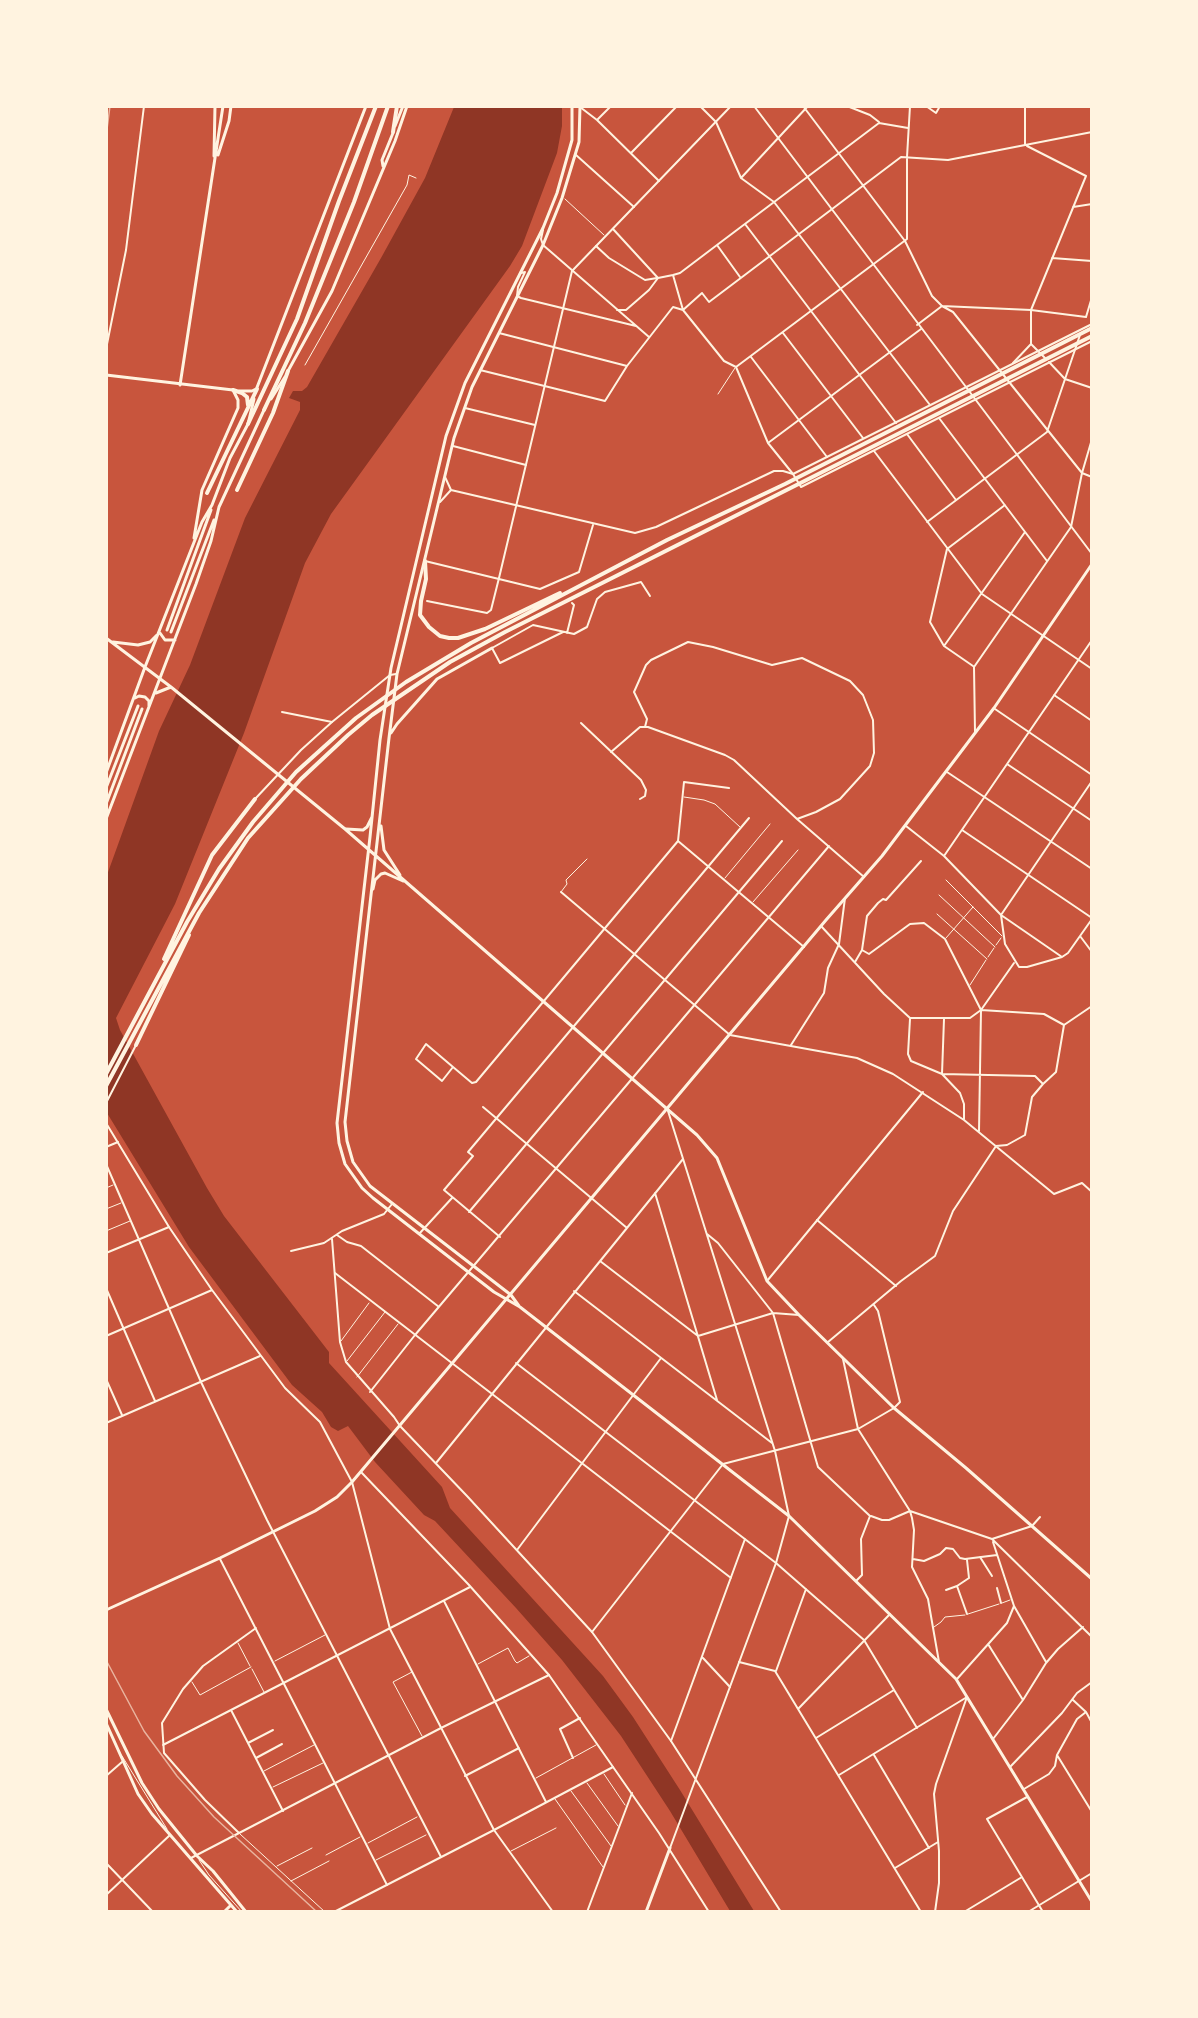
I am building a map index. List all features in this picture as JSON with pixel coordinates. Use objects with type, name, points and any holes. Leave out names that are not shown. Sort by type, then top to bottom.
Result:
[{"type":"highway","points":[[248,424],[297,319],[375,106]]},
{"type":"highway","points":[[264,410],[310,312],[354,202],[388,106]]},
{"type":"highway","points":[[393,132],[397,106]]},
{"type":"highway","points":[[106,1074],[186,922],[252,822],[296,772],[356,718],[406,682],[471,643],[577,586],[785,484],[1091,326]]},
{"type":"highway","points":[[106,1086],[199,913],[237,854],[273,809],[321,759],[372,715],[450,662],[505,632],[1092,336]]},
{"type":"highway","points":[[237,490],[273,413],[288,371]]},
{"type":"highway","points":[[207,493],[257,388]]},
{"type":"highway","points":[[233,390],[242,393],[247,398],[248,406]]},
{"type":"highway","points":[[425,561],[426,579],[420,601],[420,615],[440,636],[449,638],[458,638],[485,629],[577,586]]},
{"type":"highway","points":[[149,992],[212,855],[255,799]]},
{"type":"highway","points":[[136,1045],[199,913]]},
{"type":"main road","points":[[215,106],[215,165]]},
{"type":"main road","points":[[180,385],[223,106]]},
{"type":"main road","points":[[215,165],[229,121],[231,106]]},
{"type":"main road","points":[[106,773],[202,522],[212,505],[230,458],[248,424],[257,388],[366,106]]},
{"type":"main road","points":[[212,505],[209,520],[169,631],[219,507],[264,410],[332,291],[395,141],[405,106]]},
{"type":"main road","points":[[383,168],[382,160],[405,106]]},
{"type":"main road","points":[[572,107],[573,128],[570,149],[557,193],[543,228],[465,383],[449,426],[390,675],[380,740],[337,1123],[339,1143],[345,1164],[362,1188],[419,1234],[506,1300],[520,1307],[789,1516],[939,1662],[956,1679],[968,1697],[1092,1902]]},
{"type":"main road","points":[[520,1307],[511,1295],[370,1186],[353,1162],[345,1122],[397,674],[452,446],[480,370],[543,245],[562,198],[576,155],[580,133],[580,107]]},
{"type":"main road","points":[[106,375],[233,390],[247,391],[257,388]]},
{"type":"main road","points":[[192,547],[202,490],[238,408],[238,400],[233,390]]},
{"type":"main road","points":[[106,819],[211,541],[219,507]]},
{"type":"main road","points":[[106,1610],[220,1558],[329,1503],[352,1482],[906,826],[975,735],[1092,564]]},
{"type":"main road","points":[[159,633],[165,640],[175,640]]},
{"type":"main road","points":[[112,642],[138,645],[150,642],[159,633]]},
{"type":"main road","points":[[106,638],[171,687],[345,829],[697,1135],[717,1158],[767,1281],[894,1408],[1092,1579]]},
{"type":"main road","points":[[389,738],[397,724],[437,679],[492,648]]},
{"type":"main road","points":[[154,694],[171,687]]},
{"type":"main road","points":[[134,698],[145,697],[149,707]]},
{"type":"main road","points":[[106,788],[140,707],[106,804]]},
{"type":"main road","points":[[345,829],[363,830],[372,816]]},
{"type":"main road","points":[[380,823],[384,850],[404,880]]},
{"type":"main road","points":[[371,896],[375,880],[381,874],[385,873],[404,880]]},
{"type":"main road","points":[[106,1708],[149,1794],[197,1856],[213,1871],[244,1911]]},
{"type":"main road","points":[[106,1723],[138,1794],[190,1859],[237,1911]]},
{"type":"main road","points":[[646,1911],[670,1847]]},
{"type":"main road","points":[[224,1911],[231,1905]]},
{"type":"street","points":[[106,349],[126,250],[144,106]]},
{"type":"street","points":[[597,120],[610,106]]},
{"type":"street","points":[[632,153],[677,106]]},
{"type":"street","points":[[700,106],[716,122],[741,178],[774,202],[930,405]]},
{"type":"street","points":[[427,601],[487,613],[491,610],[572,271],[730,106]]},
{"type":"street","points":[[754,106],[1092,554]]},
{"type":"street","points":[[847,106],[870,115],[879,123],[908,128]]},
{"type":"street","points":[[736,367],[907,238],[907,157],[910,106]]},
{"type":"street","points":[[926,106],[936,113],[940,106]]},
{"type":"street","points":[[1025,145],[1025,107],[1030,106]]},
{"type":"street","points":[[572,107],[580,107],[597,120],[659,180]]},
{"type":"street","points":[[741,178],[805,108],[905,241],[932,296],[942,306],[953,312],[1005,375],[1047,432],[1082,473],[1092,477]]},
{"type":"street","points":[[596,246],[609,258],[645,280],[680,273],[879,123]]},
{"type":"street","points":[[683,310],[702,293],[709,302],[900,157],[948,160],[1092,132]]},
{"type":"street","points":[[1025,145],[1086,176],[1092,175]]},
{"type":"street","points":[[576,155],[634,207]]},
{"type":"street","points":[[1011,364],[1031,344],[1031,310],[1086,176]]},
{"type":"street","points":[[1073,207],[1092,204]]},
{"type":"street","points":[[745,224],[896,423]]},
{"type":"street","points":[[543,228],[544,233],[541,239],[543,245],[649,337]]},
{"type":"street","points":[[613,230],[658,278]]},
{"type":"street","points":[[717,245],[741,278]]},
{"type":"street","points":[[1053,258],[1092,261]]},
{"type":"street","points":[[518,277],[523,271],[525,272],[518,287],[517,296],[636,326]]},
{"type":"street","points":[[673,276],[683,310],[724,361],[736,367],[768,443],[801,487],[1092,340]]},
{"type":"street","points":[[617,310],[626,310],[650,290],[658,278]]},
{"type":"street","points":[[444,474],[451,490],[593,525],[628,532],[644,532],[774,471],[793,474],[1091,326],[1086,317],[1092,297]]},
{"type":"street","points":[[917,325],[942,306],[1031,310],[1086,317]]},
{"type":"street","points":[[480,370],[605,401],[627,366],[673,307],[683,310]]},
{"type":"street","points":[[768,443],[921,329]]},
{"type":"street","points":[[927,522],[1047,432],[1082,329]]},
{"type":"street","points":[[498,333],[627,366]]},
{"type":"street","points":[[783,333],[863,439]]},
{"type":"street","points":[[1031,344],[1065,379],[1092,388]]},
{"type":"street","points":[[751,357],[827,457]]},
{"type":"street","points":[[465,408],[535,425]]},
{"type":"street","points":[[939,418],[1047,562]]},
{"type":"street","points":[[907,434],[956,500]]},
{"type":"street","points":[[975,735],[974,667],[1071,527],[1082,473],[1092,439]]},
{"type":"street","points":[[452,446],[526,465]]},
{"type":"street","points":[[874,451],[982,594],[1092,669]]},
{"type":"street","points":[[438,504],[451,490]]},
{"type":"street","points":[[974,667],[944,646],[930,622],[947,549],[1005,506]]},
{"type":"street","points":[[425,561],[540,589],[579,572],[593,525]]},
{"type":"street","points":[[944,646],[1025,532]]},
{"type":"street","points":[[556,582],[562,585]]},
{"type":"street","points":[[572,603],[574,605],[565,632],[501,663],[492,648],[533,625],[565,632],[574,634],[587,627],[597,599],[605,592],[641,582],[650,596]]},
{"type":"street","points":[[944,856],[1092,640]]},
{"type":"street","points":[[645,727],[647,718],[634,692],[646,665],[651,660],[688,642],[772,665],[802,658],[850,681],[863,695],[873,720],[874,753],[870,766],[840,799],[797,819]]},
{"type":"street","points":[[255,799],[301,750],[332,722],[390,675],[397,674]]},
{"type":"street","points":[[1054,695],[1092,721]]},
{"type":"street","points":[[994,708],[1092,775]]},
{"type":"street","points":[[282,712],[332,722]]},
{"type":"street","points":[[581,723],[643,783],[646,790],[645,796],[640,799]]},
{"type":"street","points":[[611,752],[640,727],[645,727],[725,755],[734,760],[864,877]]},
{"type":"street","points":[[1007,764],[1092,821]]},
{"type":"street","points":[[947,771],[1092,869]]},
{"type":"street","points":[[962,830],[1028,875],[1092,918],[1068,953],[1062,957],[1027,967],[1019,967],[1005,944],[1001,915],[1028,875],[1051,842],[1092,781]]},
{"type":"street","points":[[453,1067],[442,1081],[416,1059],[426,1044],[453,1067],[471,1083],[476,1082],[678,841],[684,782],[729,788]]},
{"type":"street","points":[[500,1237],[444,1190],[473,1156],[468,1152],[749,818]]},
{"type":"street","points":[[906,826],[944,856],[1001,915],[1062,957]]},
{"type":"street","points":[[678,841],[804,947]]},
{"type":"street","points":[[469,1212],[782,841]]},
{"type":"street","points":[[370,1392],[829,846]]},
{"type":"street","points":[[855,962],[862,950],[867,916],[878,903],[886,900],[921,861]]},
{"type":"street","points":[[561,892],[730,1035],[857,1058],[893,1074],[964,1120],[1054,1194],[1082,1183],[1092,1192]]},
{"type":"street","points":[[791,1045],[824,993],[828,968],[839,944],[845,898]]},
{"type":"street","points":[[862,950],[869,954],[910,924],[924,924],[945,939],[981,1010],[979,1131]]},
{"type":"street","points":[[821,926],[884,994],[910,1018],[970,1018],[981,1010],[1015,962]]},
{"type":"street","points":[[1080,936],[1092,952]]},
{"type":"street","points":[[996,1146],[1007,1145],[1025,1135],[1032,1097],[1056,1072],[1064,1025],[1092,1006]]},
{"type":"street","points":[[981,1010],[1044,1014],[1064,1025]]},
{"type":"street","points":[[910,1018],[909,1058],[942,1074],[960,1093],[964,1104],[964,1120]]},
{"type":"street","points":[[942,1074],[944,1018]]},
{"type":"street","points":[[106,1103],[136,1045]]},
{"type":"street","points":[[942,1074],[1035,1076],[1043,1084]]},
{"type":"street","points":[[767,1281],[923,1092]]},
{"type":"street","points":[[483,1107],[627,1228]]},
{"type":"street","points":[[668,1109],[773,1444],[789,1516],[776,1563],[670,1847]]},
{"type":"street","points":[[106,1123],[169,1227],[212,1290],[285,1388],[320,1422],[352,1482],[390,1629],[494,1830],[553,1911]]},
{"type":"street","points":[[106,1147],[118,1142]]},
{"type":"street","points":[[827,1343],[935,1256],[953,1211],[996,1146]]},
{"type":"street","points":[[436,1463],[683,1159]]},
{"type":"street","points":[[107,1167],[201,1382],[273,1532],[441,1857]]},
{"type":"street","points":[[655,1193],[717,1401]]},
{"type":"street","points":[[419,1234],[452,1198]]},
{"type":"street","points":[[291,1251],[324,1244],[342,1231],[384,1214],[392,1204]]},
{"type":"street","points":[[818,1220],[896,1286]]},
{"type":"street","points":[[106,1253],[169,1227]]},
{"type":"street","points":[[707,1234],[718,1243],[772,1313],[818,1467],[870,1515],[882,1520],[889,1520],[910,1511],[992,1539],[1092,1637]]},
{"type":"street","points":[[337,1235],[347,1242],[361,1246],[440,1308]]},
{"type":"street","points":[[332,1239],[340,1342],[346,1362],[400,1426],[592,1632],[671,1741],[781,1911]]},
{"type":"street","points":[[600,1261],[698,1336]]},
{"type":"street","points":[[334,1273],[731,1578]]},
{"type":"street","points":[[106,1288],[155,1402]]},
{"type":"street","points":[[106,1336],[212,1290]]},
{"type":"street","points":[[574,1291],[773,1444]]},
{"type":"street","points":[[592,1632],[723,1464],[858,1430],[900,1402],[878,1311],[874,1305]]},
{"type":"street","points":[[698,1336],[772,1313],[799,1315]]},
{"type":"street","points":[[106,1423],[260,1356]]},
{"type":"street","points":[[517,1550],[661,1358]]},
{"type":"street","points":[[843,1359],[858,1430],[910,1511],[914,1530],[912,1567],[928,1599],[939,1662]]},
{"type":"street","points":[[516,1363],[746,1539],[864,1640],[917,1728]]},
{"type":"street","points":[[106,1379],[122,1416]]},
{"type":"street","points":[[363,1470],[549,1675],[670,1847],[709,1911]]},
{"type":"street","points":[[856,1581],[862,1575],[861,1539],[870,1515]]},
{"type":"street","points":[[992,1539],[1032,1526],[1040,1516]]},
{"type":"street","points":[[671,1741],[746,1539]]},
{"type":"street","points":[[992,1539],[1014,1606],[1046,1663]]},
{"type":"street","points":[[913,1559],[924,1561],[940,1554],[946,1548],[950,1548],[960,1558],[967,1559],[997,1554]]},
{"type":"street","points":[[980,1557],[993,1576]]},
{"type":"street","points":[[220,1558],[387,1885]]},
{"type":"street","points":[[946,1590],[969,1578],[967,1559]]},
{"type":"street","points":[[957,1586],[967,1614]]},
{"type":"street","points":[[163,1745],[470,1587]]},
{"type":"street","points":[[997,1588],[1001,1603]]},
{"type":"street","points":[[775,1671],[806,1589]]},
{"type":"street","points":[[444,1601],[546,1802]]},
{"type":"street","points":[[956,1679],[1006,1623],[1014,1606]]},
{"type":"street","points":[[798,1709],[890,1614]]},
{"type":"street","points":[[993,1739],[1023,1700],[1046,1663],[1083,1627]]},
{"type":"street","points":[[239,1833],[205,1800],[164,1753],[162,1723],[183,1689],[203,1666],[256,1628]]},
{"type":"street","points":[[987,1644],[1023,1700]]},
{"type":"street","points":[[702,1657],[730,1686]]},
{"type":"street","points":[[739,1662],[775,1671],[921,1911]]},
{"type":"street","points":[[190,1859],[441,1728],[549,1675]]},
{"type":"street","points":[[1010,1767],[1077,1693],[1092,1682]]},
{"type":"street","points":[[816,1738],[894,1690]]},
{"type":"street","points":[[839,1776],[968,1697]]},
{"type":"street","points":[[935,1911],[939,1883],[934,1806],[936,1784],[968,1697]]},
{"type":"street","points":[[1073,1700],[1086,1712],[1092,1723]]},
{"type":"street","points":[[231,1710],[283,1811]]},
{"type":"street","points":[[1023,1789],[1048,1774],[1055,1766],[1057,1755],[1077,1719],[1086,1712]]},
{"type":"street","points":[[573,1758],[560,1730],[580,1718]]},
{"type":"street","points":[[248,1743],[273,1730]]},
{"type":"street","points":[[256,1758],[282,1744]]},
{"type":"street","points":[[465,1776],[519,1748]]},
{"type":"street","points":[[874,1754],[929,1848]]},
{"type":"street","points":[[1057,1755],[1092,1812]]},
{"type":"street","points":[[106,1776],[123,1762]]},
{"type":"street","points":[[337,1911],[614,1767]]},
{"type":"street","points":[[587,1911],[632,1793]]},
{"type":"street","points":[[1027,1796],[987,1819],[1043,1911]]},
{"type":"street","points":[[106,1895],[170,1835]]},
{"type":"street","points":[[895,1868],[938,1842]]},
{"type":"street","points":[[106,1863],[153,1911]]},
{"type":"street","points":[[1028,1911],[1092,1873]]},
{"type":"street","points":[[964,1911],[1022,1877]]},
{"type":"lane","points":[[305,365],[407,185],[409,175],[416,178]]},
{"type":"lane","points":[[562,198],[605,237]]},
{"type":"lane","points":[[718,394],[736,367]]},
{"type":"lane","points":[[682,797],[704,800],[720,809],[741,828]]},
{"type":"lane","points":[[723,879],[770,824]]},
{"type":"lane","points":[[752,904],[798,850]]},
{"type":"lane","points":[[561,892],[567,884],[566,880],[587,859]]},
{"type":"lane","points":[[946,880],[1003,934],[969,987]]},
{"type":"lane","points":[[939,895],[995,946]]},
{"type":"lane","points":[[945,939],[973,907]]},
{"type":"lane","points":[[937,914],[987,959]]},
{"type":"lane","points":[[106,1188],[115,1184]]},
{"type":"lane","points":[[106,1209],[123,1202]]},
{"type":"lane","points":[[106,1231],[131,1220]]},
{"type":"lane","points":[[340,1342],[370,1301]]},
{"type":"lane","points":[[346,1362],[385,1312]]},
{"type":"lane","points":[[357,1377],[399,1323]]},
{"type":"lane","points":[[934,1627],[945,1617],[967,1614],[1012,1599]]},
{"type":"lane","points":[[273,1662],[326,1635]]},
{"type":"lane","points":[[237,1641],[264,1693]]},
{"type":"lane","points":[[476,1665],[508,1648],[517,1663],[531,1655]]},
{"type":"lane","points":[[191,1680],[200,1695],[251,1668]]},
{"type":"lane","points":[[412,1672],[393,1682],[423,1738]]},
{"type":"lane","points":[[535,1779],[598,1744]]},
{"type":"lane","points":[[263,1771],[315,1745]]},
{"type":"lane","points":[[118,1749],[170,1835]]},
{"type":"lane","points":[[271,1787],[324,1762]]},
{"type":"lane","points":[[603,1772],[627,1806]]},
{"type":"lane","points":[[586,1781],[619,1826]]},
{"type":"lane","points":[[570,1790],[612,1847]]},
{"type":"lane","points":[[554,1798],[604,1868]]},
{"type":"lane","points":[[366,1844],[419,1816]]},
{"type":"lane","points":[[509,1852],[556,1828]]},
{"type":"lane","points":[[239,1833],[325,1911]]},
{"type":"lane","points":[[374,1861],[428,1834]]},
{"type":"lane","points":[[326,1855],[362,1836]]},
{"type":"lane","points":[[275,1867],[312,1848]]},
{"type":"lane","points":[[291,1881],[329,1861]]},
{"type":"shaded area","points":[[454,107],[562,107],[562,126],[557,153],[522,246],[510,266],[331,514],[305,563],[244,733],[175,904],[116,1018],[120,1030],[224,1216],[329,1352],[329,1363],[442,1487],[450,1508],[603,1676],[633,1717],[680,1790],[754,1911],[730,1911],[670,1811],[621,1736],[562,1660],[435,1521],[424,1515],[375,1462],[348,1426],[338,1431],[331,1427],[322,1412],[292,1385],[189,1247],[107,1113],[107,875],[159,731],[190,665],[245,518],[300,410],[300,402],[289,398],[293,391],[302,391],[307,387],[381,258],[425,178]]},
{"type":"railway","points":[[106,137],[110,106]]},
{"type":"railway","points":[[106,1660],[144,1731],[177,1776],[214,1817],[317,1912]]}]
